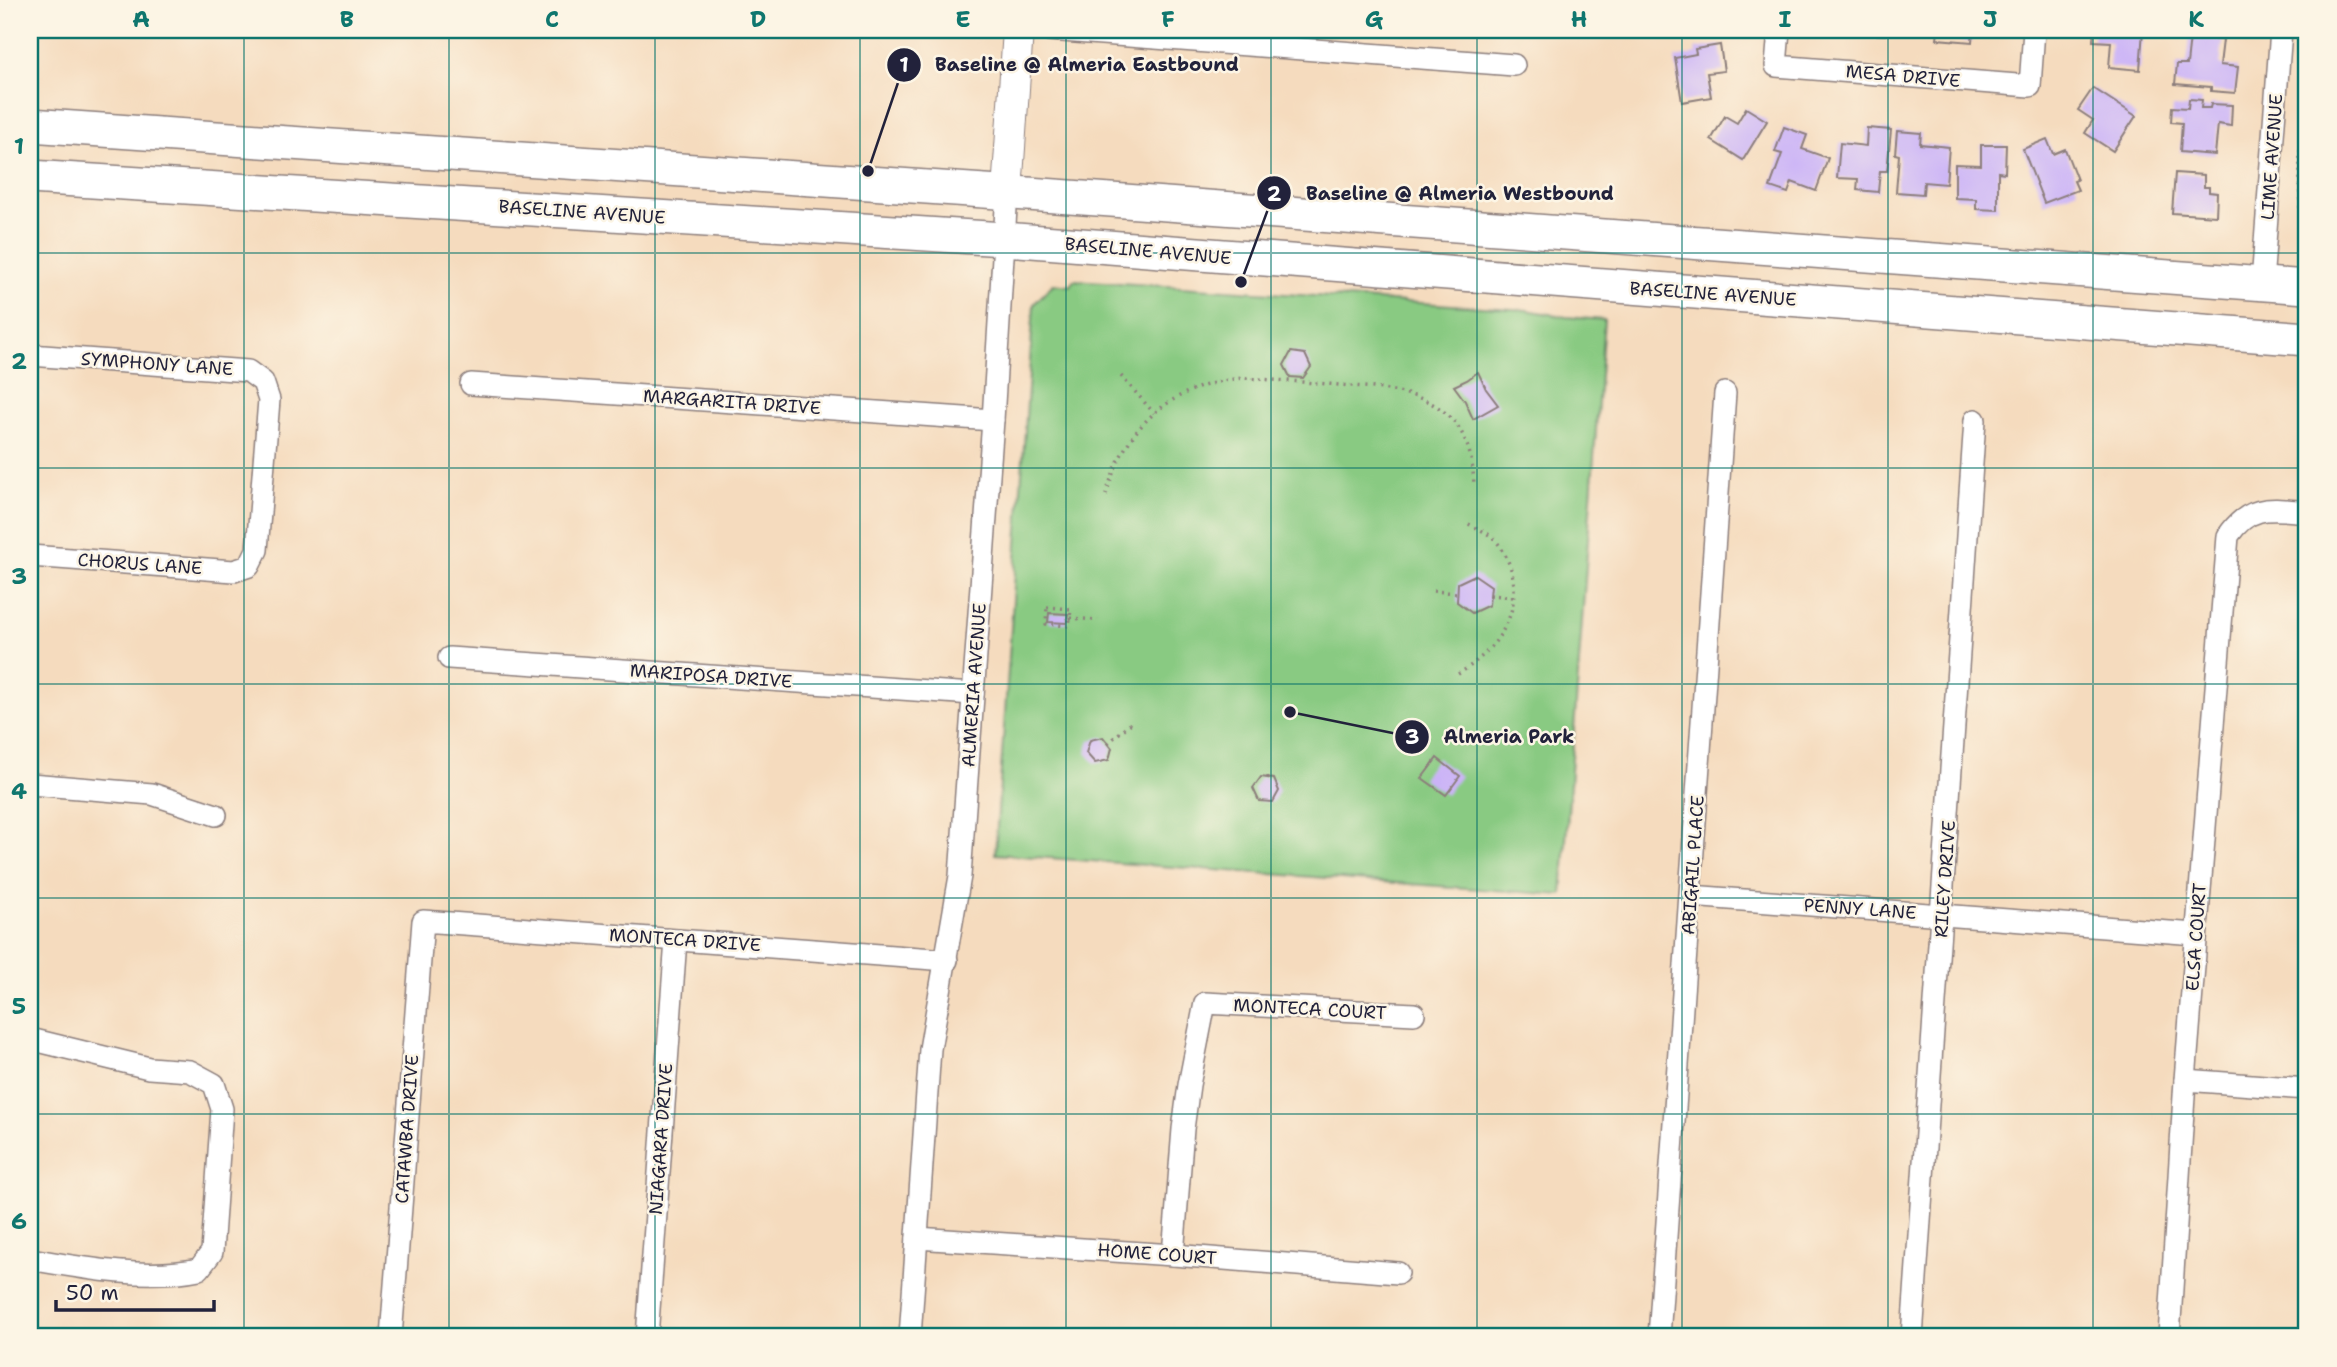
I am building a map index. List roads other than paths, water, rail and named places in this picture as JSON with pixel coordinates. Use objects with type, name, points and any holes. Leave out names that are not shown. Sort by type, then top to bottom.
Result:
[{"type":"main road","points":[[30,125],[1007,192],[2307,287]]},
{"type":"main road","name":"BASELINE AVENUE","points":[[30,177],[1004,239],[2307,339]]},
{"type":"street","name":"ALMERIA AVENUE","points":[[910,1337],[930,1049],[960,876],[1018,30]]},
{"type":"street","points":[[1049,30],[1514,65]]},
{"type":"street","name":"MESA DRIVE","points":[[1779,30],[1776,66],[2030,86],[2034,30]]},
{"type":"street","name":"LIME AVENUE","points":[[2262,283],[2281,30]]},
{"type":"street","name":"SYMPHONY LANE","points":[[30,355],[248,371],[263,382],[269,400],[257,550],[249,566]]},
{"type":"street","name":"MARGARITA DRIVE","points":[[471,384],[993,420]]},
{"type":"street","name":"ABIGAIL PLACE","points":[[1659,1337],[1725,393]]},
{"type":"street","name":"RILEY DRIVE","points":[[1912,1337],[1975,420]]},
{"type":"street","name":"ELSA COURT","points":[[2168,1337],[2185,1080],[2228,537],[2237,523],[2246,516],[2266,509],[2307,512]]},
{"type":"street","name":"CHORUS LANE","points":[[30,556],[234,571],[249,566]]},
{"type":"street","name":"MARIPOSA DRIVE","points":[[449,658],[974,694]]},
{"type":"street","points":[[30,783],[152,793],[216,815]]},
{"type":"street","name":"PENNY LANE","points":[[1690,896],[2196,934]]},
{"type":"street","name":"MONTECA DRIVE","points":[[423,921],[947,960]]},
{"type":"street","name":"CATAWBA DRIVE","points":[[391,1337],[423,921]]},
{"type":"street","name":"NIAGARA DRIVE","points":[[647,1337],[676,940]]},
{"type":"street","name":"MONTECA COURT","points":[[1173,1255],[1183,1129],[1205,1003],[1414,1014]]},
{"type":"street","points":[[30,1040],[149,1069],[190,1071],[214,1084],[222,1109],[212,1252],[199,1269],[172,1275],[72,1267],[30,1259]]},
{"type":"street","points":[[2185,1080],[2307,1089]]},
{"type":"street","name":"HOME COURT","points":[[917,1238],[1398,1273]]},
{"type":"place","name":"Baseline @ Almeria Eastbound","points":[[868,171]]},
{"type":"place","name":"Baseline @ Almeria Westbound","points":[[1241,282]]},
{"type":"place","name":"Almeria Park","points":[[1290,712]]}]
